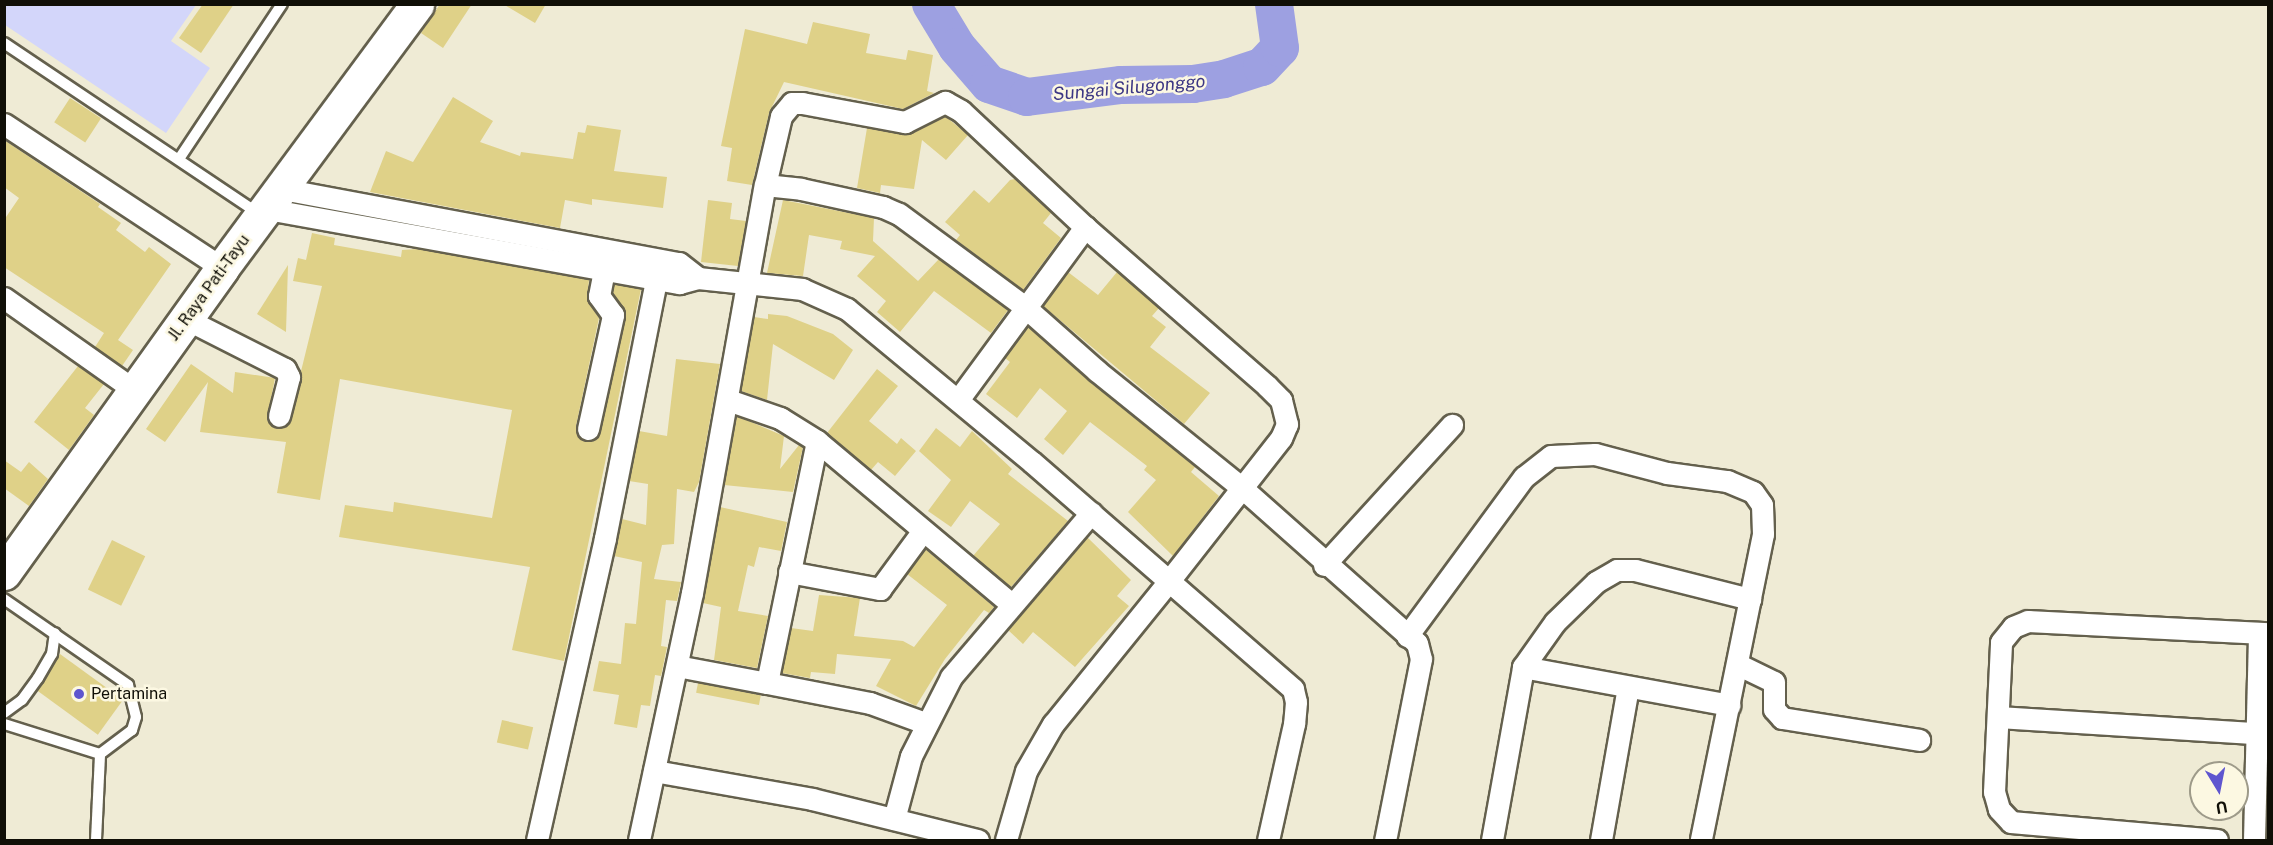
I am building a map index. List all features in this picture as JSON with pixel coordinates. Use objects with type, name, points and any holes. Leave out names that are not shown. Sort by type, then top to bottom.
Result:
[{"type":"main road","name":"Jl. Raya Pati-Tayu","points":[[4,573],[136,392],[222,268],[417,4]]},
{"type":"street","points":[[639,840],[728,400],[765,186],[782,116],[792,104],[905,122],[945,102],[961,111],[1085,227],[1281,400],[1287,424],[1281,438],[1169,581],[1105,656],[1037,748],[1006,840]]},
{"type":"street","points":[[4,124],[222,268]]},
{"type":"street","points":[[765,186],[785,185],[883,207],[899,214],[1025,308],[1097,371],[1241,487],[1324,565],[1417,643],[1421,658],[1385,840]]},
{"type":"street","points":[[270,204],[658,270],[679,283],[698,278],[802,289],[847,309],[1091,513],[1293,689],[1296,702],[1294,724],[1268,840]]},
{"type":"street","points":[[958,400],[1085,227]]},
{"type":"street","points":[[580,257],[604,271],[658,270]]},
{"type":"street","points":[[537,840],[605,538],[658,270]]},
{"type":"street","points":[[588,429],[613,315],[599,296],[604,271]]},
{"type":"street","points":[[4,298],[136,392]]},
{"type":"street","points":[[186,319],[285,369],[290,377],[279,416]]},
{"type":"street","points":[[728,400],[780,418],[817,441],[922,532],[1011,604]]},
{"type":"street","points":[[1324,565],[1452,425]]},
{"type":"street","points":[[767,683],[817,441]]},
{"type":"street","points":[[1407,636],[1524,477],[1551,456],[1568,453],[1595,454],[1667,472],[1727,481],[1753,492],[1762,505],[1765,518],[1730,705],[1701,840]]},
{"type":"street","points":[[894,819],[925,723],[951,677],[1091,513]]},
{"type":"street","points":[[789,572],[880,589],[922,532]]},
{"type":"street","points":[[1492,840],[1523,668],[1555,622],[1596,582],[1617,570],[1635,570],[1750,599]]},
{"type":"street","points":[[2217,840],[2011,822],[1999,809],[1994,792],[2001,642],[2013,627],[2028,621],[2264,633],[2262,734],[2254,840]]},
{"type":"street","points":[[1737,664],[1774,682],[1774,709],[1782,718],[1918,740]]},
{"type":"street","points":[[676,666],[870,703],[925,723]]},
{"type":"street","points":[[1523,668],[1730,705]]},
{"type":"street","points":[[1601,840],[1628,687]]},
{"type":"street","points":[[1998,717],[2262,734]]},
{"type":"street","points":[[654,771],[894,819],[978,840]]},
{"type":"lane","points":[[179,159],[282,4]]},
{"type":"lane","points":[[4,43],[179,159],[270,204]]},
{"type":"lane","points":[[4,599],[128,685],[135,704],[132,730],[100,754]]},
{"type":"lane","points":[[4,713],[22,700],[38,678],[52,654],[55,633]]},
{"type":"lane","points":[[4,724],[100,754]]},
{"type":"lane","points":[[96,840],[100,754]]},
{"type":"shaded area","points":[[4,5],[196,5],[171,41],[210,68],[166,133],[5,25]]},
{"type":"building","points":[[203,4],[234,4],[201,53],[179,38]]},
{"type":"building","points":[[440,4],[472,4],[443,48],[421,33]]},
{"type":"building","points":[[503,4],[546,4],[535,23]]},
{"type":"building","points":[[813,22],[870,34],[866,53],[906,60],[908,50],[933,55],[927,91],[934,93],[903,109],[784,82],[769,113],[752,185],[727,181],[732,148],[721,146],[745,29],[807,44]]},
{"type":"building","points":[[453,97],[493,121],[480,142],[520,156],[521,152],[573,159],[578,132],[585,133],[587,125],[621,130],[614,171],[667,177],[663,208],[592,199],[592,205],[565,200],[560,228],[370,192],[386,151],[413,162]]},
{"type":"building","points":[[70,98],[101,118],[85,142],[54,122]]},
{"type":"building","points":[[945,116],[968,135],[946,160],[922,140],[914,189],[881,185],[880,193],[857,188],[867,128],[910,134]]},
{"type":"building","points":[[4,140],[100,204],[98,207],[121,223],[116,230],[145,252],[149,247],[171,264],[118,340],[133,350],[122,366],[95,347],[104,333],[4,267],[4,220],[19,198],[4,187]]},
{"type":"building","points":[[1015,179],[1051,213],[1043,223],[1061,238],[1023,290],[956,240],[960,235],[945,222],[974,190],[989,203],[1010,180]]},
{"type":"building","points":[[708,200],[732,203],[730,219],[746,221],[738,266],[701,262]]},
{"type":"building","points":[[783,200],[874,218],[873,241],[918,281],[939,259],[1008,310],[991,333],[934,291],[900,332],[877,312],[886,301],[857,276],[875,256],[840,249],[842,241],[809,235],[803,276],[767,273]]},
{"type":"building","points":[[312,233],[335,238],[334,245],[401,257],[402,250],[418,249],[589,280],[587,299],[599,318],[576,426],[579,438],[586,442],[597,438],[600,432],[625,318],[613,293],[614,284],[641,289],[564,661],[512,650],[530,567],[339,537],[345,505],[393,512],[394,502],[492,518],[512,410],[340,379],[320,500],[277,493],[286,442],[200,432],[208,382],[165,442],[146,429],[191,364],[233,393],[235,372],[275,378],[267,420],[276,428],[288,424],[322,286],[293,281],[298,258],[306,260]]},
{"type":"building","points":[[288,265],[286,332],[257,314]]},
{"type":"building","points":[[1068,272],[1098,295],[1117,272],[1159,308],[1152,316],[1166,327],[1150,347],[1210,393],[1184,424],[1043,306]]},
{"type":"building","points":[[768,314],[787,316],[833,334],[853,350],[834,380],[773,344],[767,400],[741,391],[754,317],[768,319]]},
{"type":"building","points":[[1028,327],[1195,467],[1191,472],[1219,496],[1173,556],[1128,512],[1156,480],[1144,470],[1147,466],[1090,422],[1063,455],[1044,439],[1067,411],[1040,388],[1017,418],[986,394],[1010,362],[1005,358]]},
{"type":"building","points":[[676,359],[720,364],[699,482],[694,492],[677,489],[674,544],[662,545],[654,579],[681,582],[677,601],[666,600],[661,646],[667,647],[661,676],[655,675],[650,706],[641,705],[637,728],[614,724],[619,695],[593,691],[599,661],[621,664],[625,623],[636,624],[642,562],[614,556],[622,519],[646,525],[648,484],[629,481],[639,431],[667,436]]},
{"type":"building","points":[[78,366],[104,384],[85,408],[94,415],[69,450],[34,422]]},
{"type":"building","points":[[877,369],[898,386],[869,421],[897,444],[901,438],[916,451],[895,476],[878,462],[871,470],[827,433]]},
{"type":"building","points":[[737,416],[784,436],[780,469],[799,445],[803,447],[793,492],[724,485]]},
{"type":"building","points":[[936,428],[960,447],[972,431],[1012,469],[1008,474],[1068,521],[1011,587],[973,556],[1000,524],[970,501],[951,527],[928,511],[951,480],[919,451]]},
{"type":"building","points":[[4,460],[21,472],[29,462],[48,479],[29,506],[4,488]]},
{"type":"building","points":[[720,507],[787,522],[781,551],[759,547],[754,567],[748,565],[738,611],[768,616],[757,668],[714,660],[721,607],[703,603]]},
{"type":"building","points":[[1087,537],[1131,580],[1117,596],[1129,606],[1075,667],[1033,632],[1023,644],[1008,630]]},
{"type":"building","points":[[112,540],[145,556],[121,606],[88,589]]},
{"type":"building","points":[[925,549],[994,607],[989,613],[984,610],[945,659],[916,706],[876,686],[891,659],[837,654],[835,674],[811,672],[810,678],[782,673],[791,628],[813,631],[819,595],[860,598],[854,636],[903,641],[914,647],[947,605],[907,574]]},
{"type":"building","name":"Pertamina","points":[[60,654],[123,700],[98,735],[35,689]]},
{"type":"building","points":[[698,683],[761,695],[759,705],[696,693]]},
{"type":"building","points":[[502,720],[533,727],[528,750],[497,742]]},
{"type":"waterway","name":"Sungai Silugonggo","points":[[931,4],[957,47],[989,84],[1027,97],[1121,85],[1193,84],[1224,79],[1262,67],[1280,48],[1274,4]]},
{"type":"place","name":"Pertamina","points":[[79,694]]}]
